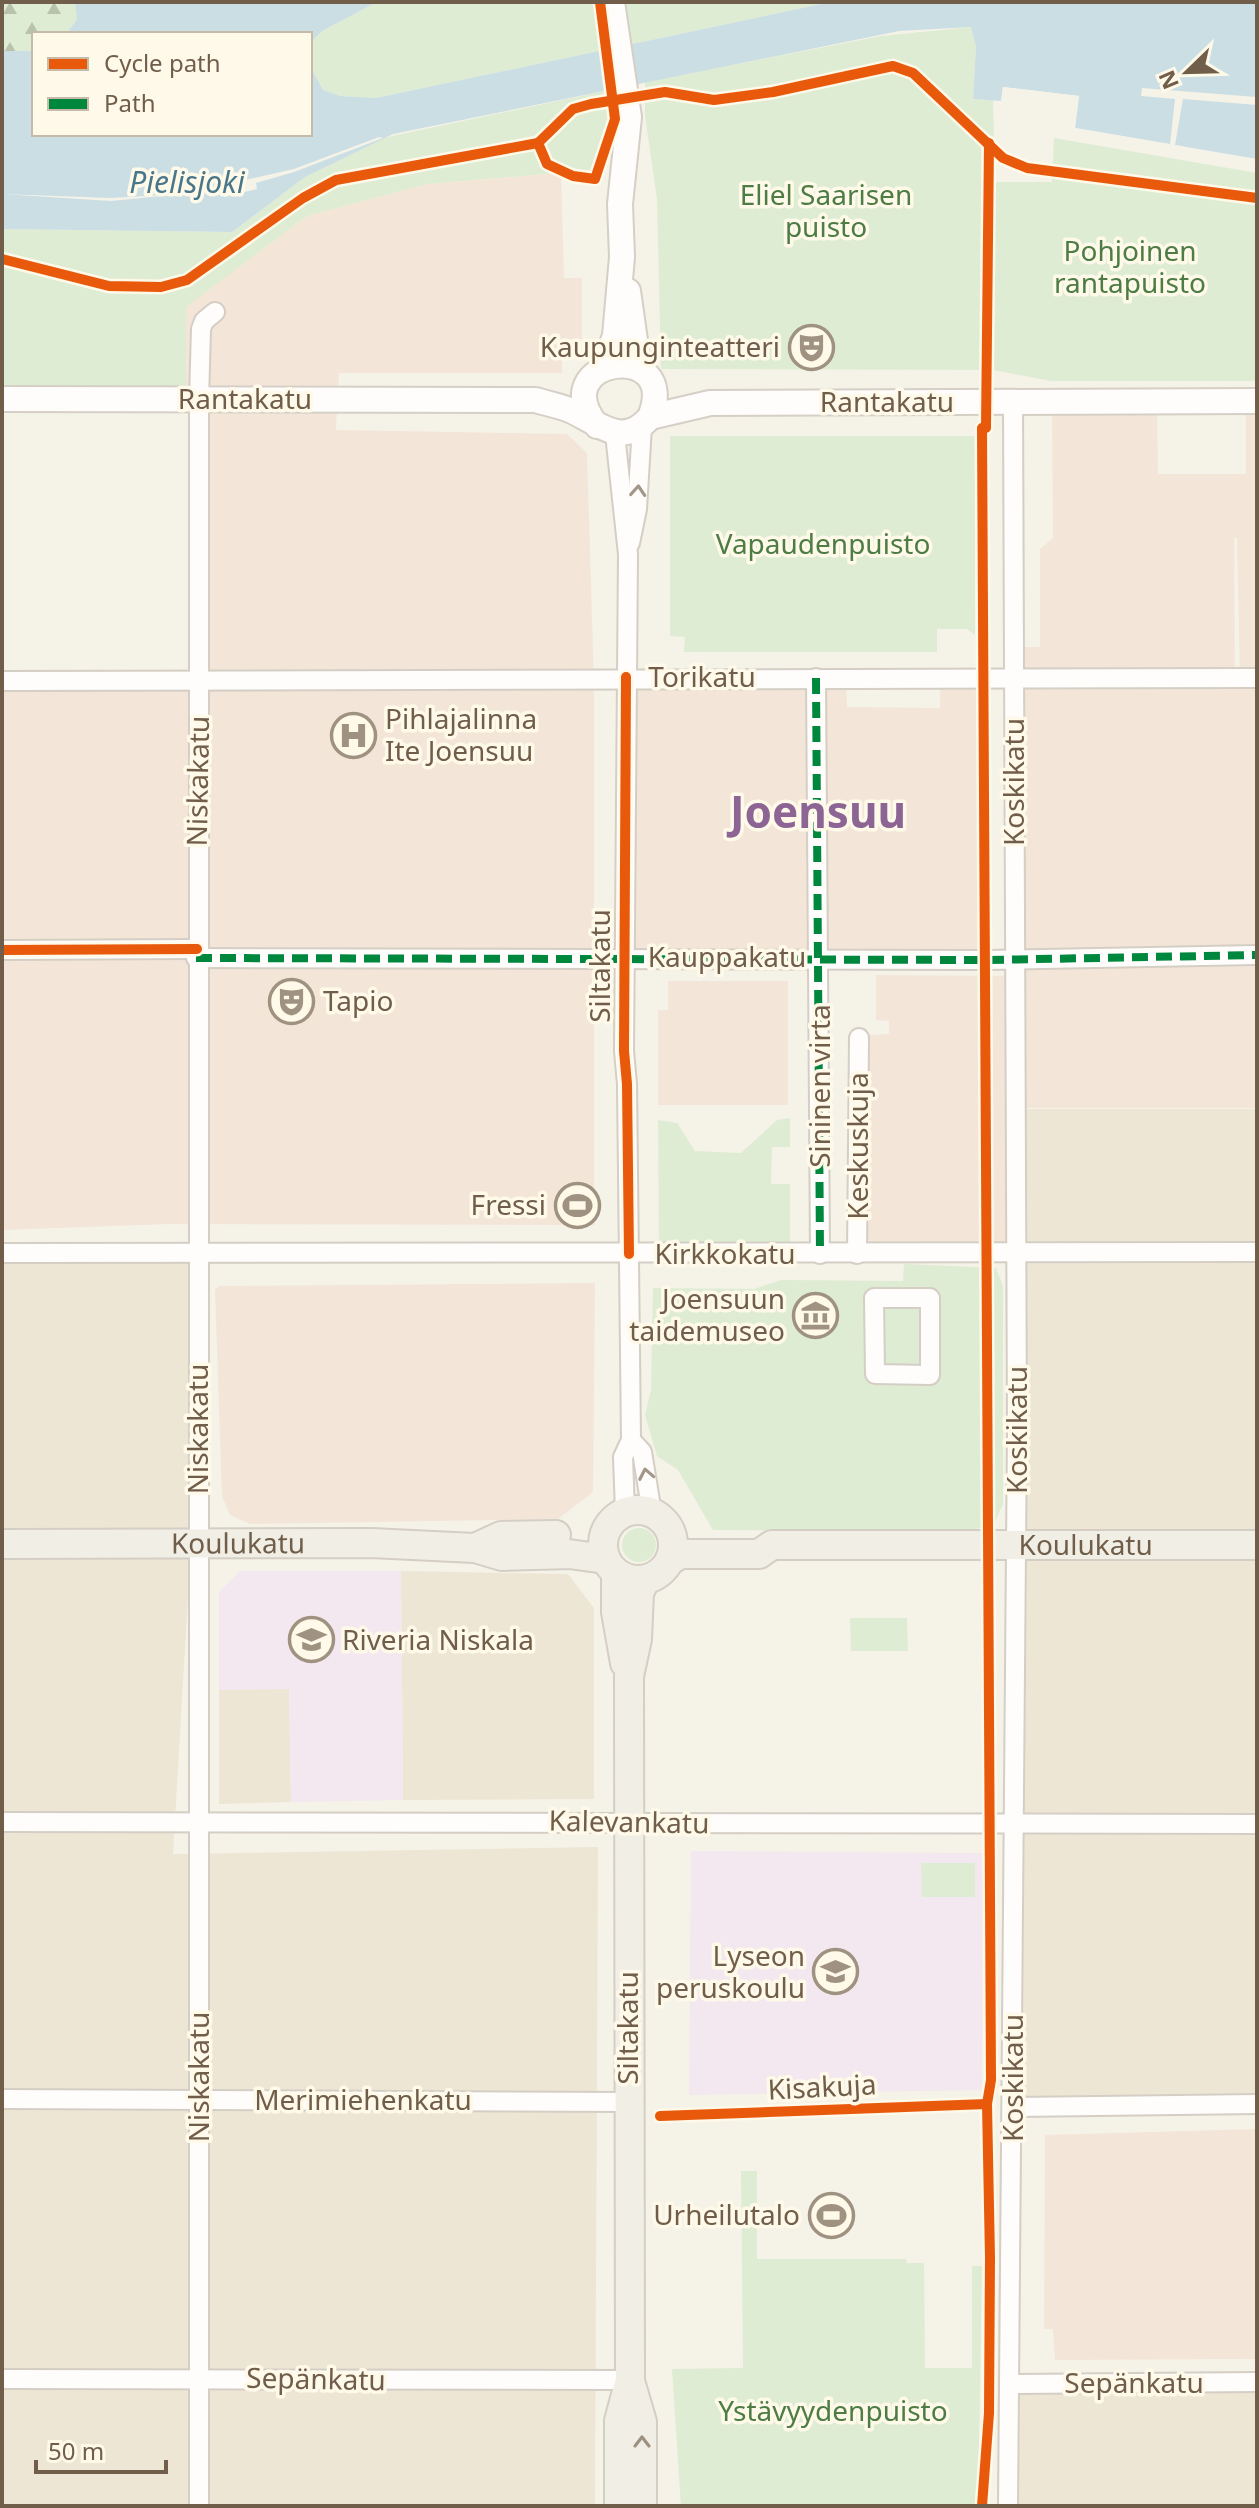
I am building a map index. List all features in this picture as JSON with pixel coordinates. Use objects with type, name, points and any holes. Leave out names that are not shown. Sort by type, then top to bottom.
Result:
[{"type":"main road","points":[[612,2],[629,117],[620,204],[622,257],[615,336],[599,370],[587,386],[585,400],[588,415],[606,430],[629,433],[646,422],[655,396],[644,374],[622,257]]},
{"type":"main road","points":[[599,370],[622,363],[644,374]]},
{"type":"main road","name":"Rantakatu","points":[[536,400],[570,389],[599,370]]},
{"type":"main road","name":"Rantakatu","points":[[644,374],[710,403]]},
{"type":"main road","name":"Rantakatu","points":[[2,399],[536,400],[571,410],[606,430]]},
{"type":"main road","name":"Rantakatu","points":[[646,422],[710,403],[1257,401]]},
{"type":"main road","points":[[638,1521],[673,1545],[670,1560],[661,1572],[645,1580],[631,1580],[611,1566],[603,1549],[638,1521]]},
{"type":"main road","name":"Koulukatu","points":[[475,1548],[501,1536],[580,1535],[638,1521],[694,1535],[762,1537],[772,1545]]},
{"type":"main road","name":"Koulukatu","points":[[2,1544],[198,1542],[475,1548],[502,1556],[569,1554],[611,1566]]},
{"type":"main road","name":"Koulukatu","points":[[670,1560],[681,1554],[759,1554],[772,1545],[1257,1545]]},
{"type":"main road","name":"Siltakatu","points":[[611,1566],[619,1641],[629,1676]]},
{"type":"main road","name":"Siltakatu","points":[[619,2506],[619,2421],[630,2380],[629,1676],[637,1639],[639,1593],[645,1580]]},
{"type":"main road","name":"Siltakatu","points":[[630,2380],[642,2422],[642,2506]]},
{"type":"street","name":"Niskakatu","points":[[199,2506],[199,1250],[196,954],[200,682],[199,400],[201,329],[204,321],[215,312]]},
{"type":"street","name":"Koskikatu","points":[[1008,2506],[1017,1254],[1013,402]]},
{"type":"street","name":"Siltakatu","points":[[638,1521],[623,1457],[631,1440],[624,957],[626,677],[628,554],[637,509],[646,422]]},
{"type":"street","name":"Siltakatu","points":[[606,430],[628,554]]},
{"type":"street","name":"Torikatu","points":[[2,681],[626,677],[1257,678]]},
{"type":"street","name":"Sininen virta","points":[[816,678],[820,1254]]},
{"type":"street","name":"Kauppakatu","points":[[2,950],[1014,959],[1257,955]]},
{"type":"street","name":"Keskuskuja","points":[[857,1254],[859,1038]]},
{"type":"street","name":"Kirkkokatu","points":[[2,1253],[199,1250],[629,1254],[1257,1252]]},
{"type":"street","points":[[874,1298],[930,1298],[930,1375],[875,1374],[874,1298]]},
{"type":"street","name":"Siltakatu","points":[[631,1440],[642,1452],[638,1521]]},
{"type":"street","name":"Kalevankatu","points":[[2,1822],[1257,1824]]},
{"type":"street","name":"Merimiehenkatu","points":[[2,2099],[628,2102]]},
{"type":"street","points":[[1013,2107],[1257,2104]]},
{"type":"street","name":"Sepänkatu","points":[[2,2379],[630,2380]]},
{"type":"street","name":"Sepänkatu","points":[[1011,2384],[1257,2382]]},
{"type":"shaded area","points":[[561,173],[564,278],[582,278],[582,339],[562,339],[562,373],[339,373],[336,430],[567,434],[587,453],[594,683],[594,1225],[169,1224],[2,1230],[2,679],[193,678],[195,402],[186,387],[185,307],[307,216],[427,184]]},
{"type":"shaded area","points":[[1246,409],[1257,409],[1257,675],[1240,676],[1237,538],[1234,538],[1235,682],[1257,682],[1257,1108],[1015,1108],[1014,1253],[851,1251],[853,1036],[889,1034],[889,1021],[876,1020],[876,975],[1017,976],[1020,647],[1040,647],[1040,549],[1053,538],[1052,411],[1157,411],[1158,474],[1246,474]]},
{"type":"shaded area","points":[[626,682],[846,683],[847,707],[940,708],[940,683],[983,683],[986,960],[624,957]]},
{"type":"shaded area","points":[[668,981],[788,981],[788,1105],[658,1105],[658,1010],[668,1010]]},
{"type":"shaded area","points":[[1016,1109],[1257,1109],[1257,2098],[1018,2101]]},
{"type":"shaded area","points":[[190,1255],[191,1546],[173,1854],[598,1847],[595,2506],[2,2506],[2,1257]]},
{"type":"shaded area","points":[[595,1283],[593,1492],[558,1519],[250,1524],[230,1515],[222,1496],[215,1290],[219,1286]]},
{"type":"shaded area","name":"Riveria Niskala","points":[[240,1571],[401,1571],[403,1800],[291,1802],[289,1689],[219,1690],[219,1592]]},
{"type":"shaded area","points":[[401,1571],[568,1574],[594,1608],[594,1799],[403,1800]]},
{"type":"shaded area","points":[[289,1688],[291,1802],[219,1804],[219,1690]]},
{"type":"shaded area","name":"Lyseon peruskoulu","points":[[691,1851],[983,1853],[982,2090],[689,2095]]},
{"type":"shaded area","points":[[1257,2129],[1257,2359],[1055,2360],[1053,2329],[1044,2329],[1045,2135]]},
{"type":"shaded area","points":[[1257,2385],[1257,2506],[1013,2506],[1015,2387]]},
{"type":"green space","points":[[2,2],[75,2],[77,19],[67,32],[32,32],[32,51],[2,51]]},
{"type":"green space","points":[[377,2],[831,2],[376,98],[340,96],[323,90],[312,70],[312,41],[322,31]]},
{"type":"green space","name":"Eliel Saarisen puisto","points":[[972,27],[976,46],[973,99],[993,100],[994,139],[983,147],[984,182],[1052,182],[1054,138],[1257,173],[1257,381],[1051,381],[993,370],[661,369],[657,199],[645,116],[645,82],[881,36]]},
{"type":"green space","points":[[605,91],[609,121],[592,170],[427,184],[307,216],[186,307],[186,387],[2,387],[2,229],[232,232],[305,177],[383,138]]},
{"type":"green space","name":"Vapaudenpuisto","points":[[670,436],[975,436],[975,635],[967,629],[937,629],[937,652],[684,652],[685,637],[670,636]]},
{"type":"green space","points":[[790,1118],[790,1147],[772,1147],[771,1184],[790,1184],[790,1252],[659,1251],[658,1120],[677,1123],[695,1151],[741,1153],[777,1120]]},
{"type":"green space","points":[[904,1264],[996,1268],[1003,1286],[1003,1504],[994,1524],[969,1531],[713,1530],[678,1470],[657,1456],[645,1415],[651,1390],[653,1288],[754,1289],[781,1280],[903,1281]]},
{"type":"green space","points":[[639,1528],[651,1533],[656,1545],[651,1557],[639,1562],[627,1557],[622,1545],[627,1533]]},
{"type":"green space","points":[[850,1618],[907,1618],[908,1651],[851,1651]]},
{"type":"green space","points":[[921,1863],[975,1863],[975,1897],[922,1897]]},
{"type":"green space","name":"Ystävyydenpuisto","points":[[741,2171],[757,2171],[757,2259],[906,2259],[907,2263],[924,2263],[925,2368],[972,2368],[972,2266],[982,2266],[978,2506],[681,2506],[672,2369],[743,2368]]},
{"type":"water","points":[[75,2],[377,2],[322,31],[312,41],[312,32],[67,32],[77,19]]},
{"type":"water","name":"Pielisjoki","points":[[831,2],[1257,2],[1257,159],[1075,128],[1079,96],[1003,87],[1001,101],[973,99],[976,46],[971,27],[899,31],[393,134],[305,177],[232,232],[2,229],[2,51],[32,51],[32,136],[312,136],[312,70],[323,90],[340,96],[376,98]]},
{"type":"pier","points":[[1003,87],[1079,96],[1075,128],[1170,144],[1175,99],[1141,96],[1142,88],[1257,97],[1257,105],[1183,99],[1175,145],[1257,161],[1072,129],[1075,99],[1007,91],[1005,101],[1001,101]]},
{"type":"pier","points":[[383,138],[256,183],[257,189],[224,197],[222,190],[182,194],[294,169]]},
{"type":"pier","points":[[2,194],[111,198],[181,194],[111,201]]},
{"type":"marked path","points":[[816,678],[820,1254]]},
{"type":"marked path","points":[[196,958],[986,960],[1257,955]]},
{"type":"cycle path","points":[[538,143],[547,164],[573,176],[595,179],[615,119],[600,2]]},
{"type":"cycle path","points":[[2,259],[109,286],[161,287],[187,280],[303,198],[336,180],[538,143],[573,109],[591,104],[665,92],[714,100],[773,92],[893,66],[913,73],[1003,158],[1027,168],[1257,198]]},
{"type":"cycle path","points":[[986,428],[989,143]]},
{"type":"cycle path","points":[[982,428],[991,2080],[987,2104],[989,2413],[982,2506]]},
{"type":"cycle path","points":[[626,677],[624,1051],[629,1254]]},
{"type":"cycle path","points":[[2,950],[197,949]]},
{"type":"cycle path","name":"Kisakuja","points":[[660,2116],[987,2104]]},
{"type":"place","name":"Kaupunginteatteri","points":[[811,347]]},
{"type":"place","name":"Pihlajalinna Ite Joensuu","points":[[354,735]]},
{"type":"place","name":"Tapio","points":[[292,1001]]},
{"type":"place","name":"Fressi","points":[[577,1205]]},
{"type":"place","name":"Joensuun taidemuseo","points":[[816,1315]]},
{"type":"place","name":"Riveria Niskala","points":[[311,1640]]},
{"type":"place","name":"Lyseon peruskoulu","points":[[836,1972]]},
{"type":"place","name":"Urheilutalo","points":[[831,2215]]},
{"type":"district","name":"Joensuu","points":[[818,813]]},
{"type":"park label","name":"Pohjoinen rantapuisto","points":[[1130,267]]}]
